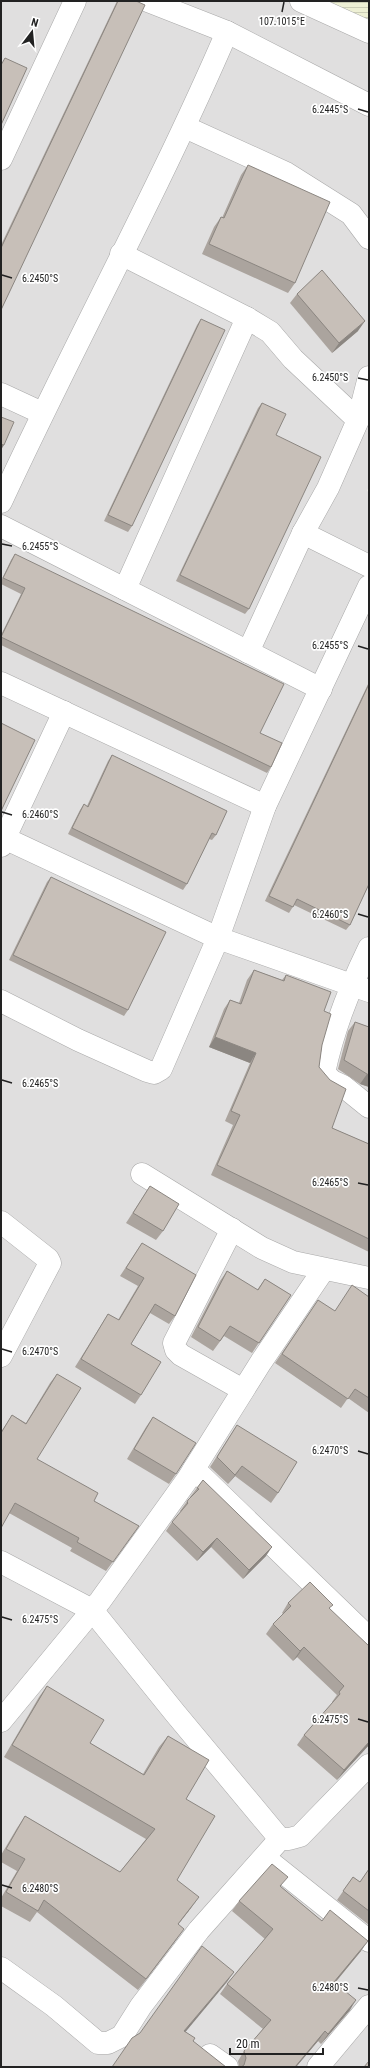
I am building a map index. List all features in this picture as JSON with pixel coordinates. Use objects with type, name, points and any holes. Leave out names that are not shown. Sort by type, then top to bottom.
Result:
[{"type":"street","points":[[1,159],[75,1]]},
{"type":"street","points":[[148,1],[227,32],[369,105]]},
{"type":"street","points":[[301,1],[369,32]]},
{"type":"street","points":[[1,502],[42,413],[185,127],[227,32]]},
{"type":"street","points":[[185,127],[286,173],[351,214],[369,238]]},
{"type":"street","points":[[122,254],[247,318],[270,332],[293,359],[358,420]]},
{"type":"street","points":[[125,589],[247,318]]},
{"type":"street","points":[[248,652],[303,533],[328,488],[358,420],[369,377]]},
{"type":"street","points":[[1,394],[42,413]]},
{"type":"street","points":[[1,526],[321,689]]},
{"type":"street","points":[[303,533],[369,566]]},
{"type":"street","points":[[1,1001],[78,1040],[147,1071],[154,1072],[161,1069],[218,938],[264,806],[369,586]]},
{"type":"street","points":[[1,683],[264,806]]},
{"type":"street","points":[[64,712],[3,842],[218,938],[360,988]]},
{"type":"street","points":[[369,948],[360,988],[330,1048],[324,1073],[369,1106]]},
{"type":"street","points":[[142,1174],[262,1248],[292,1262],[369,1278]]},
{"type":"street","points":[[1,1222],[48,1259],[50,1263],[1,1356]]},
{"type":"street","points":[[232,1230],[174,1343],[181,1355],[243,1390]]},
{"type":"street","points":[[1,1721],[92,1610],[194,1469],[243,1390],[324,1269]]},
{"type":"street","points":[[194,1469],[369,1638]]},
{"type":"street","points":[[1,1562],[92,1610],[175,1713],[280,1839]]},
{"type":"street","points":[[1,1968],[54,2006],[98,2043],[108,2043],[122,2036],[141,2006],[199,1930],[280,1839],[289,1839],[300,1836],[369,1765]]},
{"type":"street","points":[[264,1858],[369,1941]]},
{"type":"street","points":[[318,2067],[369,2006]]},
{"type":"street","points":[[210,2055],[227,2067]]},
{"type":"shaded area","points":[[1,1],[291,1],[369,34],[369,486],[367,491],[369,492],[369,2067],[1,2067]]},
{"type":"green space","points":[[291,1],[369,1],[369,34]]},
{"type":"building","points":[[118,1],[136,1],[145,5],[1,310],[1,248]]},
{"type":"building","points":[[5,58],[27,68],[1,125],[1,65]]},
{"type":"building","points":[[248,165],[330,202],[295,283],[209,244],[221,217],[224,218]]},
{"type":"building","points":[[322,270],[365,321],[339,343],[297,294]]},
{"type":"building","points":[[201,319],[225,330],[132,526],[108,515]]},
{"type":"building","points":[[262,403],[286,414],[276,435],[321,457],[249,609],[180,575]]},
{"type":"building","points":[[1,417],[14,422],[4,445],[1,444]]},
{"type":"building","points":[[15,554],[284,684],[260,733],[282,743],[271,767],[1,637],[25,588],[3,578]]},
{"type":"building","points":[[369,684],[369,884],[350,925],[297,899],[293,907],[269,896]]},
{"type":"building","points":[[1,723],[35,740],[1,811]]},
{"type":"building","points":[[112,755],[227,811],[216,835],[212,833],[187,884],[72,828],[84,804],[88,807]]},
{"type":"building","points":[[51,877],[166,932],[128,1010],[13,955]]},
{"type":"building","points":[[254,970],[284,981],[286,975],[331,992],[324,1011],[331,1014],[322,1045],[319,1067],[330,1080],[346,1089],[332,1128],[369,1144],[369,1239],[217,1165],[240,1115],[231,1111],[256,1053],[215,1037],[230,1000],[241,1004]]},
{"type":"building","points":[[355,1022],[369,1027],[369,1075],[344,1060]]},
{"type":"building","points":[[150,1186],[179,1204],[163,1231],[133,1213]]},
{"type":"building","points":[[142,1243],[196,1275],[175,1316],[155,1304],[131,1344],[161,1362],[141,1395],[81,1359],[108,1314],[119,1320],[144,1278],[126,1268]]},
{"type":"building","points":[[227,1271],[258,1290],[265,1279],[291,1295],[259,1343],[230,1326],[220,1341],[198,1327]]},
{"type":"building","points":[[352,1285],[369,1297],[369,1398],[355,1389],[348,1399],[282,1354],[318,1300],[335,1311]]},
{"type":"building","points":[[57,1374],[81,1388],[37,1459],[98,1493],[94,1501],[139,1526],[113,1562],[77,1542],[79,1538],[15,1503],[1,1528],[1,1433],[12,1415],[26,1424]]},
{"type":"building","points":[[153,1417],[196,1443],[176,1474],[134,1449]]},
{"type":"building","points":[[237,1425],[297,1462],[278,1493],[242,1466],[235,1475],[217,1457]]},
{"type":"building","points":[[203,1480],[272,1547],[249,1570],[217,1538],[203,1552],[172,1522],[188,1503],[188,1500],[199,1489],[197,1488]]},
{"type":"building","points":[[310,1582],[333,1605],[329,1608],[369,1646],[369,1742],[344,1770],[304,1735],[340,1694],[339,1692],[344,1686],[304,1647],[300,1651],[273,1624],[291,1606],[288,1603]]},
{"type":"building","points":[[47,1686],[104,1720],[90,1743],[144,1775],[168,1736],[209,1760],[186,1799],[215,1816],[177,1880],[199,1897],[178,1924],[184,1929],[146,1979],[44,1900],[38,1911],[6,1892],[25,1859],[6,1849],[25,1816],[120,1872],[155,1829],[12,1745]]},
{"type":"building","points":[[272,1864],[288,1877],[280,1886],[322,1921],[330,1910],[368,1941],[334,1982],[356,2000],[328,2034],[325,2031],[295,2067],[241,2067],[244,2065],[246,2058],[244,2051],[271,2020],[227,1984],[273,1929],[239,1901]]},
{"type":"building","points":[[369,1869],[369,1911],[343,1891],[353,1877],[360,1882]]},
{"type":"building","points":[[202,1946],[234,1972],[184,2031],[195,2038],[193,2041],[226,2067],[112,2067],[132,2038],[140,2033]]},
{"type":"building","points":[[369,2061],[369,2067],[364,2067]]}]
